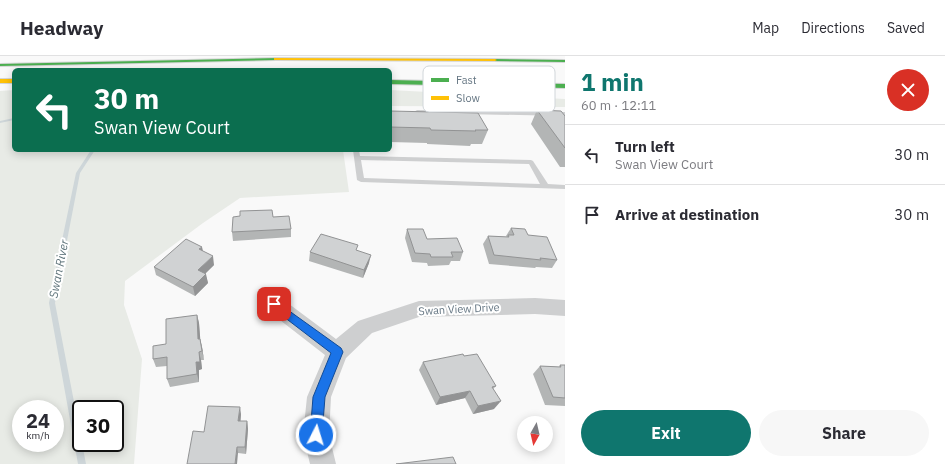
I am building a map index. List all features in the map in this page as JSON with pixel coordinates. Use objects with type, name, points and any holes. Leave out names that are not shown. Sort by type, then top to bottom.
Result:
[{"type":"highway","points":[[460,56],[560,61]]},
{"type":"highway","points":[[0,65],[299,59],[560,61]]},
{"type":"highway","points":[[392,75],[423,75]]},
{"type":"highway","points":[[0,81],[12,81]]},
{"type":"highway","points":[[392,82],[423,83]]},
{"type":"highway","points":[[555,86],[565,86]]},
{"type":"street","points":[[274,304],[337,352]]},
{"type":"street","name":"Swan View Drive","points":[[323,464],[316,435],[319,397],[337,352],[365,327],[419,309],[534,306],[565,308]]},
{"type":"lane","points":[[414,112],[565,114]]},
{"type":"lane","points":[[546,187],[530,162],[357,154],[361,180],[546,187],[565,187]]},
{"type":"shaded area","points":[[12,90],[12,152],[343,152],[349,192],[240,198],[203,223],[125,281],[124,305],[142,359],[134,464],[0,464],[0,91]]},
{"type":"shaded area","points":[[392,90],[423,92],[423,106],[392,106]]},
{"type":"shaded area","points":[[555,98],[565,99],[565,107],[555,107]]},
{"type":"building","points":[[392,111],[478,113],[488,130],[431,130],[430,128],[392,127]]},
{"type":"building","points":[[561,111],[565,116],[565,148],[538,112]]},
{"type":"building","points":[[272,210],[273,217],[289,216],[291,229],[232,232],[233,217],[240,216],[240,211]]},
{"type":"building","points":[[511,228],[525,229],[528,235],[547,237],[557,260],[540,258],[541,260],[494,255],[488,236],[509,237],[508,235],[514,235]]},
{"type":"building","points":[[407,229],[423,229],[427,239],[457,238],[463,252],[451,252],[453,257],[431,257],[430,254],[415,253]]},
{"type":"building","points":[[321,234],[358,245],[356,250],[371,255],[364,270],[310,252]]},
{"type":"building","points":[[186,239],[202,247],[199,249],[213,256],[198,270],[206,274],[193,287],[154,267]]},
{"type":"building","points":[[197,315],[198,339],[200,339],[202,351],[199,352],[200,362],[196,362],[197,374],[167,379],[167,357],[153,359],[153,346],[166,344],[166,319]]},
{"type":"building","points":[[463,354],[464,356],[477,354],[496,386],[492,387],[501,401],[478,406],[470,391],[440,397],[423,362]]},
{"type":"building","points":[[560,365],[565,365],[565,398],[553,397],[540,366],[561,367]]},
{"type":"building","points":[[208,406],[240,407],[238,421],[247,421],[245,447],[237,447],[235,464],[187,464],[193,431],[204,432]]},
{"type":"building","points":[[453,457],[456,464],[396,464]]},
{"type":"waterway","points":[[0,122],[12,119]]},
{"type":"waterway","name":"Swan River","points":[[82,464],[52,303],[78,173],[92,152]]},
{"type":"traffic: fast","points":[[0,65],[276,59]]},
{"type":"traffic: fast","points":[[495,60],[565,61]]},
{"type":"traffic: fast","points":[[392,82],[423,83]]},
{"type":"traffic: fast","points":[[555,86],[565,86]]},
{"type":"traffic: slow","points":[[276,59],[495,60]]},
{"type":"traffic: slow","points":[[0,81],[12,81]]},
{"type":"route","points":[[274,304],[337,352],[319,397],[316,435]]}]
